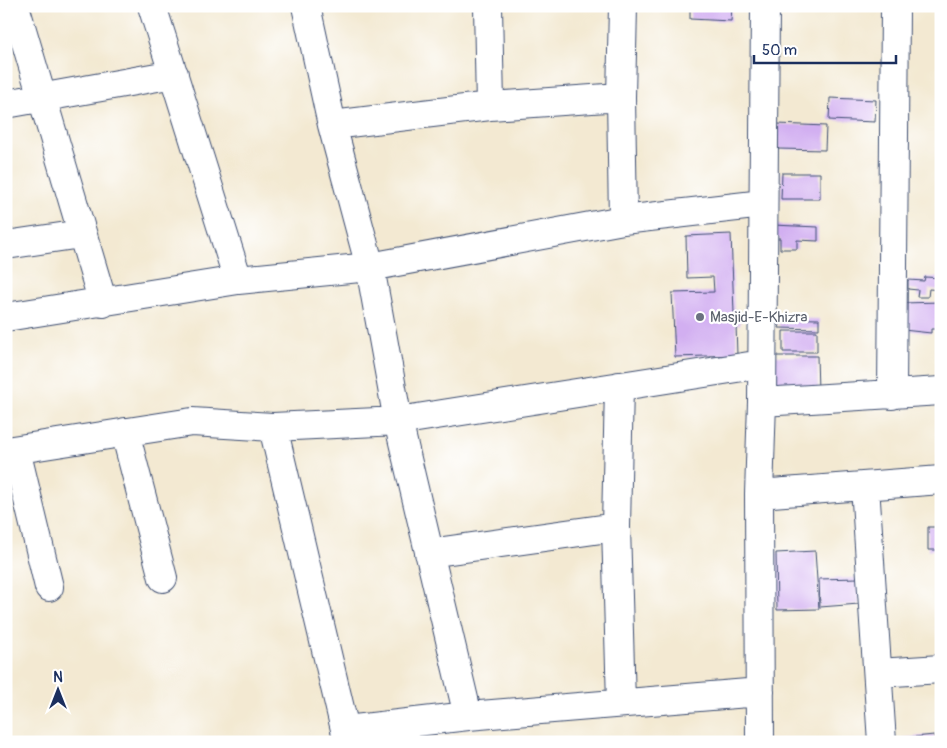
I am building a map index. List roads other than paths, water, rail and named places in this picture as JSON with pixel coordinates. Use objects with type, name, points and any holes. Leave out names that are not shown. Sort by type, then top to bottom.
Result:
[{"type":"street","points":[[15,6],[103,303]]},
{"type":"street","points":[[152,6],[238,280]]},
{"type":"street","points":[[306,6],[332,125],[370,267],[398,421],[468,716]]},
{"type":"street","points":[[488,6],[490,106]]},
{"type":"street","points":[[623,6],[621,97],[623,220]]},
{"type":"street","points":[[760,742],[759,494],[762,402],[765,6]]},
{"type":"street","points":[[892,395],[895,6]]},
{"type":"street","points":[[6,104],[174,74]]},
{"type":"street","points":[[332,125],[490,106],[621,97]]},
{"type":"street","points":[[6,317],[238,280],[370,267],[623,220],[763,204]]},
{"type":"street","points":[[6,244],[82,234]]},
{"type":"street","points":[[49,587],[11,450],[192,422],[273,428],[398,421],[762,364]]},
{"type":"street","points":[[619,386],[616,526],[621,703]]},
{"type":"street","points":[[762,402],[941,391]]},
{"type":"street","points":[[273,428],[347,736],[468,716],[760,692]]},
{"type":"street","points":[[125,432],[163,578]]},
{"type":"street","points":[[759,494],[941,480]]},
{"type":"street","points":[[865,486],[882,742]]},
{"type":"street","points":[[430,553],[616,526]]},
{"type":"street","points":[[878,673],[941,669]]},
{"type":"place","name":"Masjid-E-Khizra","points":[[700,317]]}]
